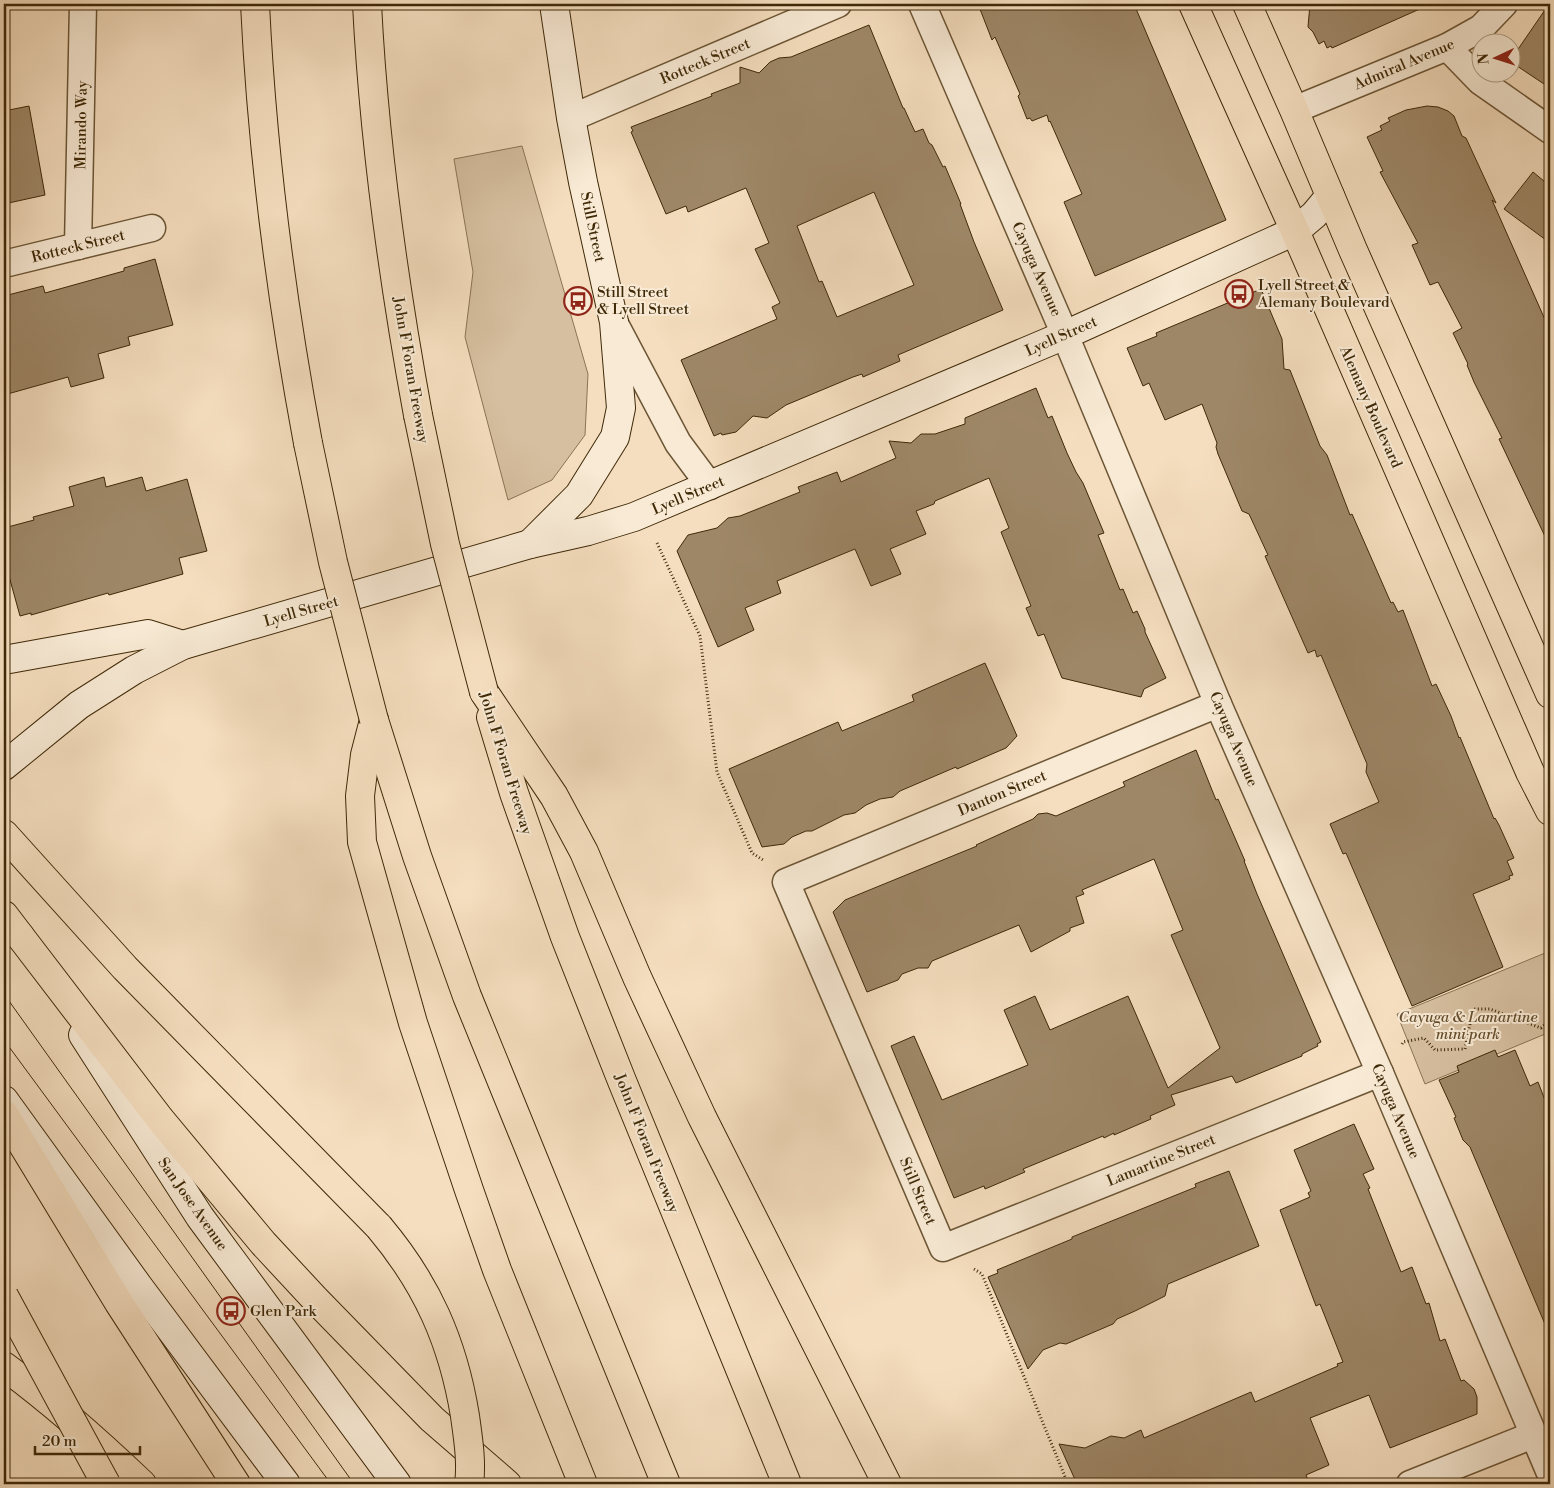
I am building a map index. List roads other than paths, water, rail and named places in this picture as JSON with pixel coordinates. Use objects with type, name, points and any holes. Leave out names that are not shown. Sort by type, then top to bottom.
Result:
[{"type":"main road","points":[[255,4],[268,174],[288,323],[308,443],[333,562],[374,720],[417,856],[467,996],[666,1484]]},
{"type":"main road","name":"John F Foran Freeway","points":[[367,4],[389,241],[400,315],[418,415],[446,544],[484,692],[514,794],[565,937],[787,1484]]},
{"type":"main road","name":"Alemany Boulevard","points":[[1193,4],[1295,231],[1530,772],[1550,811]]},
{"type":"main road","points":[[1247,4],[1550,694]]},
{"type":"main road","points":[[484,692],[554,796],[584,852],[637,977],[702,1117],[887,1484]]},
{"type":"main road","points":[[374,720],[365,756],[360,796],[362,842],[413,1023],[469,1190],[514,1313],[582,1484]]},
{"type":"main road","points":[[4,834],[125,968],[379,1227],[414,1273],[441,1325],[449,1346],[461,1392],[468,1434],[469,1484]]},
{"type":"main road","points":[[12,925],[160,1119],[263,1243],[432,1419],[507,1484]]},
{"type":"main road","points":[[4,1114],[118,1303],[236,1484]]},
{"type":"main road","points":[[4,1296],[106,1484]]},
{"type":"main road","points":[[4,1366],[67,1415],[142,1484]]},
{"type":"street","name":"Mirando Way","points":[[78,246],[83,4]]},
{"type":"street","name":"Still Street","points":[[554,4],[571,118],[614,322],[678,443],[710,486]]},
{"type":"street","name":"Rotteck Street","points":[[571,118],[838,4]]},
{"type":"street","name":"Cayuga Avenue","points":[[922,4],[1065,334],[1218,704],[1380,1073],[1550,1473]]},
{"type":"street","name":"Admiral Avenue","points":[[1294,110],[1447,47],[1481,28],[1504,4]]},
{"type":"street","points":[[1447,47],[1480,81],[1550,130]]},
{"type":"street","name":"Lyell Street","points":[[4,766],[79,705],[134,670],[183,646],[530,544],[588,531],[634,517],[1065,334],[1295,231],[1314,215],[1330,196]]},
{"type":"street","name":"Rotteck Street","points":[[4,264],[152,228]]},
{"type":"street","points":[[530,544],[579,494],[615,437],[621,408],[614,322]]},
{"type":"street","points":[[4,660],[148,634],[183,646]]},
{"type":"street","name":"Danton Street","points":[[786,882],[1218,704]]},
{"type":"street","name":"Still Street","points":[[786,882],[943,1248]]},
{"type":"street","name":"San Jose Avenue","points":[[12,925],[200,1217],[397,1484]]},
{"type":"street","name":"Lamartine Street","points":[[943,1248],[1380,1073]]},
{"type":"street","points":[[4,1100],[139,1287],[286,1484]]},
{"type":"street","points":[[1410,1484],[1533,1435]]},
{"type":"tram line","points":[[4,994],[354,1484]]},
{"type":"tram line","points":[[4,1040],[331,1484]]},
{"type":"place","name":"Lyell Street & Alemany Boulevard","points":[[1239,294]]},
{"type":"place","name":"Still Street & Lyell Street","points":[[578,301]]},
{"type":"place","name":"Glen Park","points":[[231,1311]]},
{"type":"park label","name":"Cayuga & Lamartine mini park","points":[[1468,1026]]}]
